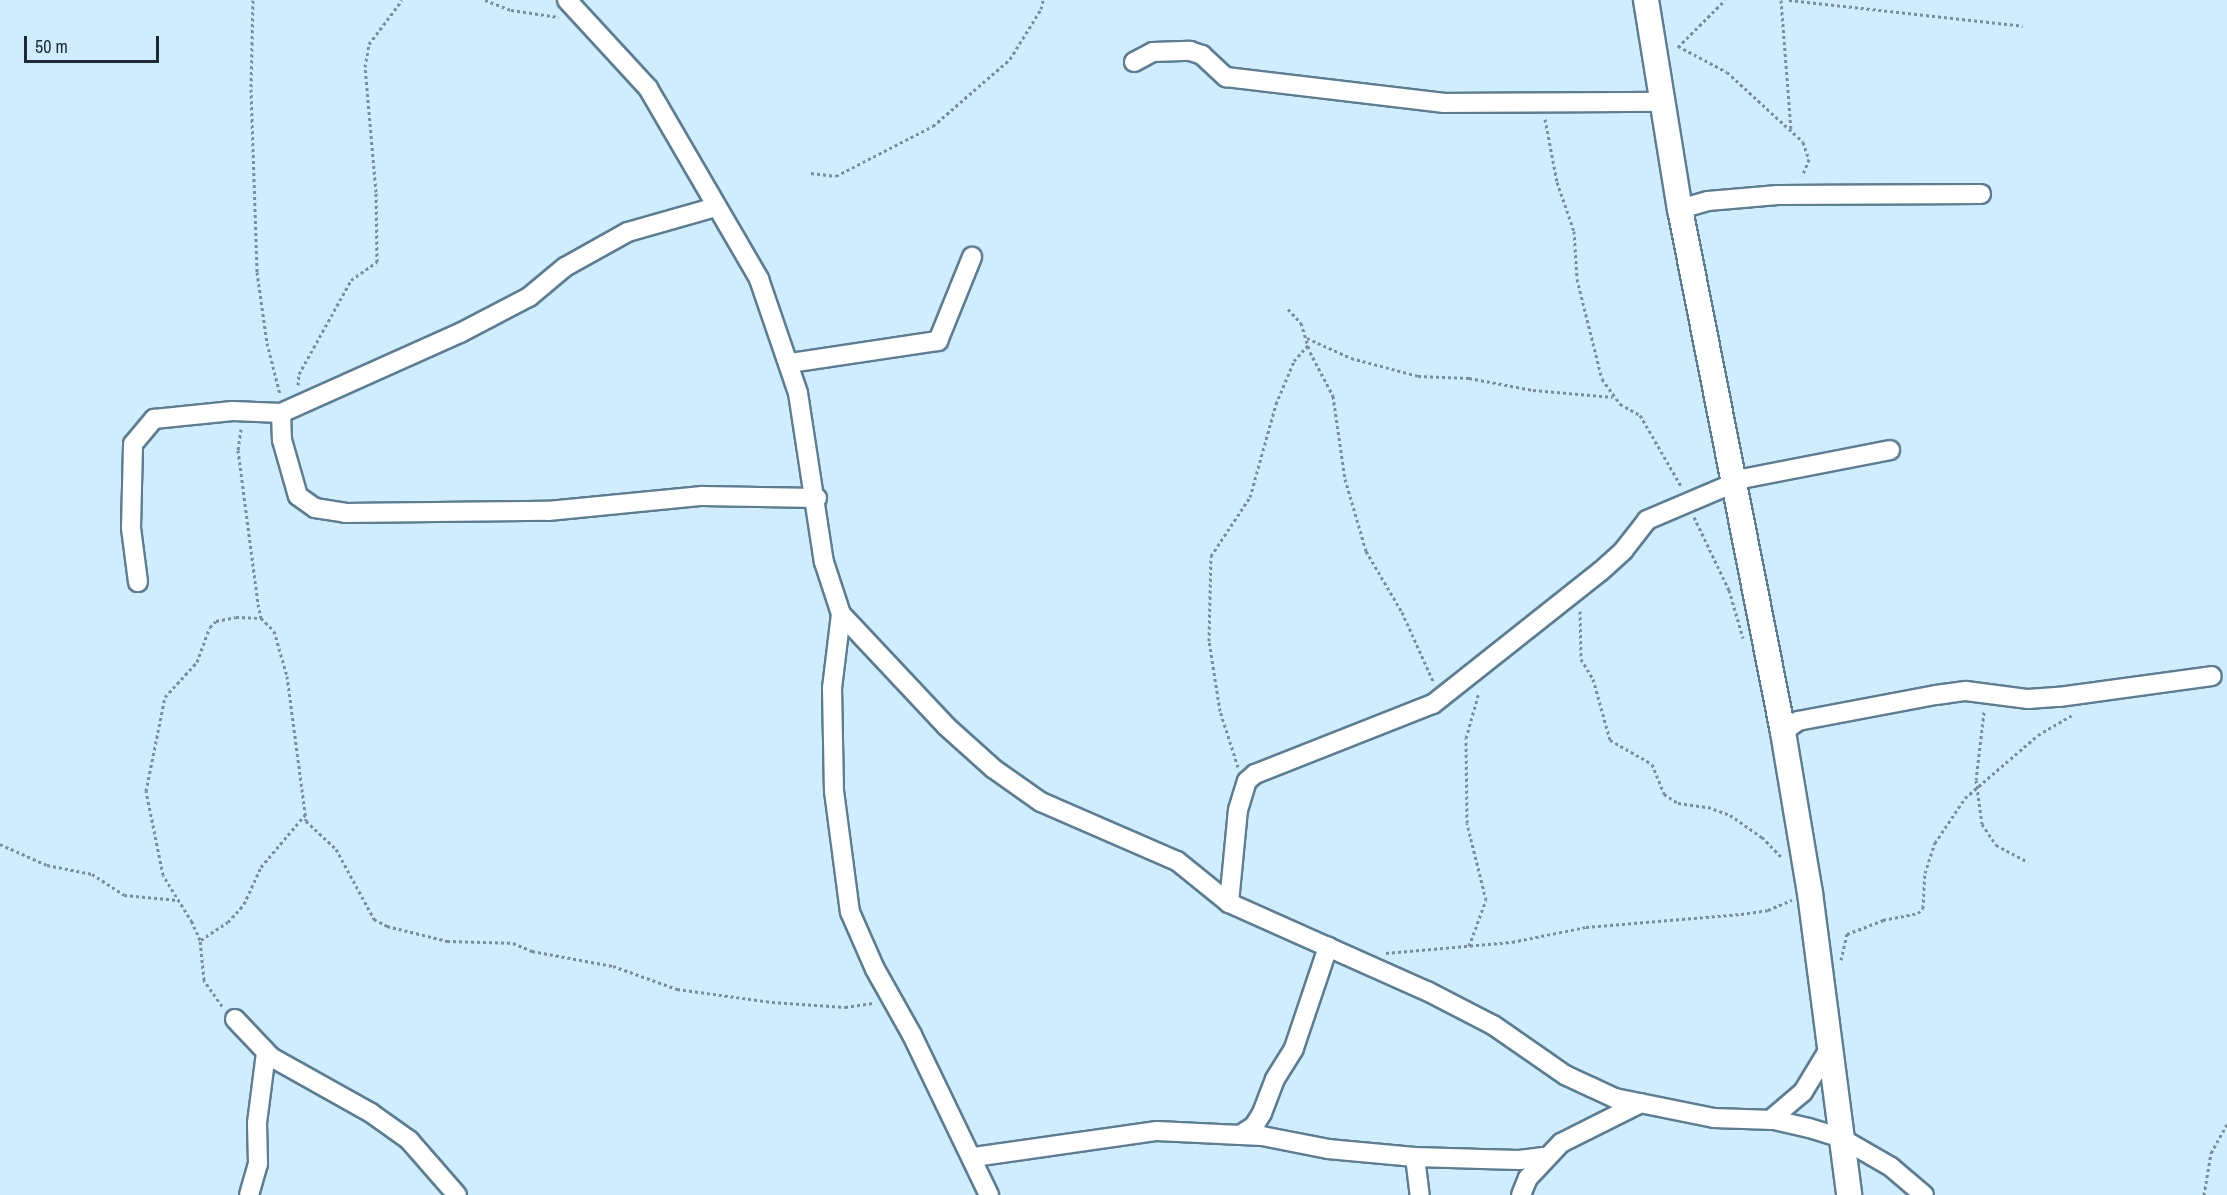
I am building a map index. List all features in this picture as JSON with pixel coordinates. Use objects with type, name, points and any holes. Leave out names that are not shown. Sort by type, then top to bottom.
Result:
[{"type":"street","points":[[567,0],[648,88],[681,138],[716,207],[759,279],[790,363],[817,498],[824,562],[841,614],[832,688],[834,791],[850,912],[891,997],[974,1157],[989,1195]]},
{"type":"street","points":[[1646,0],[1665,102],[1680,209],[1731,483],[1783,732],[1832,1044],[1849,1195]]},
{"type":"street","points":[[1134,62],[1153,52],[1190,51],[1202,55],[1226,77],[1444,102],[1665,102]]},
{"type":"street","points":[[1680,209],[1708,201],[1791,196],[1981,194]]},
{"type":"street","points":[[138,582],[129,476],[136,438],[145,425],[168,414],[288,410],[460,333],[529,297],[565,267],[628,232],[716,207]]},
{"type":"street","points":[[790,363],[938,341],[972,257]]},
{"type":"street","points":[[288,410],[282,440],[298,496],[315,508],[345,513],[548,511],[702,496],[817,498]]},
{"type":"street","points":[[1229,903],[1242,793],[1247,782],[1263,770],[1417,713],[1439,700],[1576,592],[1623,551],[1647,520],[1731,483],[1890,450]]},
{"type":"street","points":[[841,614],[946,726],[1020,789],[1066,814],[1152,847],[1177,861],[1229,903],[1493,1025],[1565,1075],[1615,1098],[1733,1120],[1770,1120],[1841,1138],[1900,1173],[1924,1195]]},
{"type":"street","points":[[1783,732],[1798,722],[1905,700],[1966,691],[2028,699],[2059,698],[2212,676]]},
{"type":"street","points":[[1240,1135],[1254,1126],[1262,1113],[1275,1079],[1294,1048],[1328,947]]},
{"type":"street","points":[[235,1019],[266,1053],[409,1140],[457,1195]]},
{"type":"street","points":[[1770,1120],[1803,1092],[1832,1044]]},
{"type":"street","points":[[249,1195],[258,1164],[257,1123],[266,1053]]},
{"type":"street","points":[[1521,1195],[1528,1178],[1544,1157],[1577,1134],[1641,1103]]},
{"type":"street","points":[[974,1157],[1157,1131],[1240,1135],[1328,1149],[1415,1157],[1519,1160],[1544,1157]]},
{"type":"street","points":[[1415,1157],[1420,1195]]},
{"type":"path","points":[[253,0],[251,88],[257,272],[267,343],[288,410]]},
{"type":"path","points":[[288,410],[298,374],[351,280],[377,262],[376,192],[365,68],[369,44],[402,0]]},
{"type":"path","points":[[485,0],[511,10],[587,22]]},
{"type":"path","points":[[811,173],[836,176],[933,126],[1010,59],[1041,9],[1043,0]]},
{"type":"path","points":[[1657,62],[1678,46],[1725,0]]},
{"type":"path","points":[[1781,0],[1791,131]]},
{"type":"path","points":[[1789,0],[2024,26]]},
{"type":"path","points":[[1678,46],[1727,72],[1808,149],[1809,159],[1791,196]]},
{"type":"path","points":[[1541,103],[1557,182],[1574,231],[1577,279],[1602,379],[1613,397],[1640,415],[1688,502],[1729,590],[1741,637],[1765,650]]},
{"type":"path","points":[[1288,309],[1301,323],[1308,345],[1333,396],[1345,478],[1366,551],[1402,612],[1439,700]]},
{"type":"path","points":[[1307,339],[1351,358],[1418,376],[1469,378],[1533,390],[1613,397]]},
{"type":"path","points":[[1242,793],[1231,736],[1217,696],[1209,640],[1211,556],[1250,498],[1276,404],[1294,361],[1308,345]]},
{"type":"path","points":[[256,412],[241,429],[238,450],[261,618],[274,631],[287,676],[306,821],[336,849],[374,919],[387,926],[462,943],[513,943],[532,951],[619,968],[677,989],[752,1000],[846,1007],[891,997]]},
{"type":"path","points":[[1576,592],[1582,617],[1579,651],[1593,679],[1610,741],[1652,764],[1664,794],[1678,803],[1708,807],[1730,815],[1762,837],[1789,866]]},
{"type":"path","points":[[235,1019],[204,980],[200,940],[163,875],[146,791],[158,718],[165,697],[197,662],[216,621],[261,618]]},
{"type":"path","points":[[1469,946],[1486,900],[1467,823],[1466,738],[1468,719],[1491,660]]},
{"type":"path","points":[[1989,693],[1983,717],[1977,786],[1982,824],[1996,845],[2028,862]]},
{"type":"path","points":[[1840,963],[1847,934],[1883,920],[1918,913],[1923,908],[1925,873],[1935,843],[1977,786],[2038,735],[2079,711]]},
{"type":"path","points":[[200,940],[228,922],[244,904],[261,867],[305,815]]},
{"type":"path","points":[[0,844],[47,865],[92,874],[124,895],[179,900]]},
{"type":"path","points":[[1378,953],[1469,946],[1587,927],[1768,910],[1810,893]]},
{"type":"path","points":[[2204,1195],[2211,1153],[2227,1124]]}]
